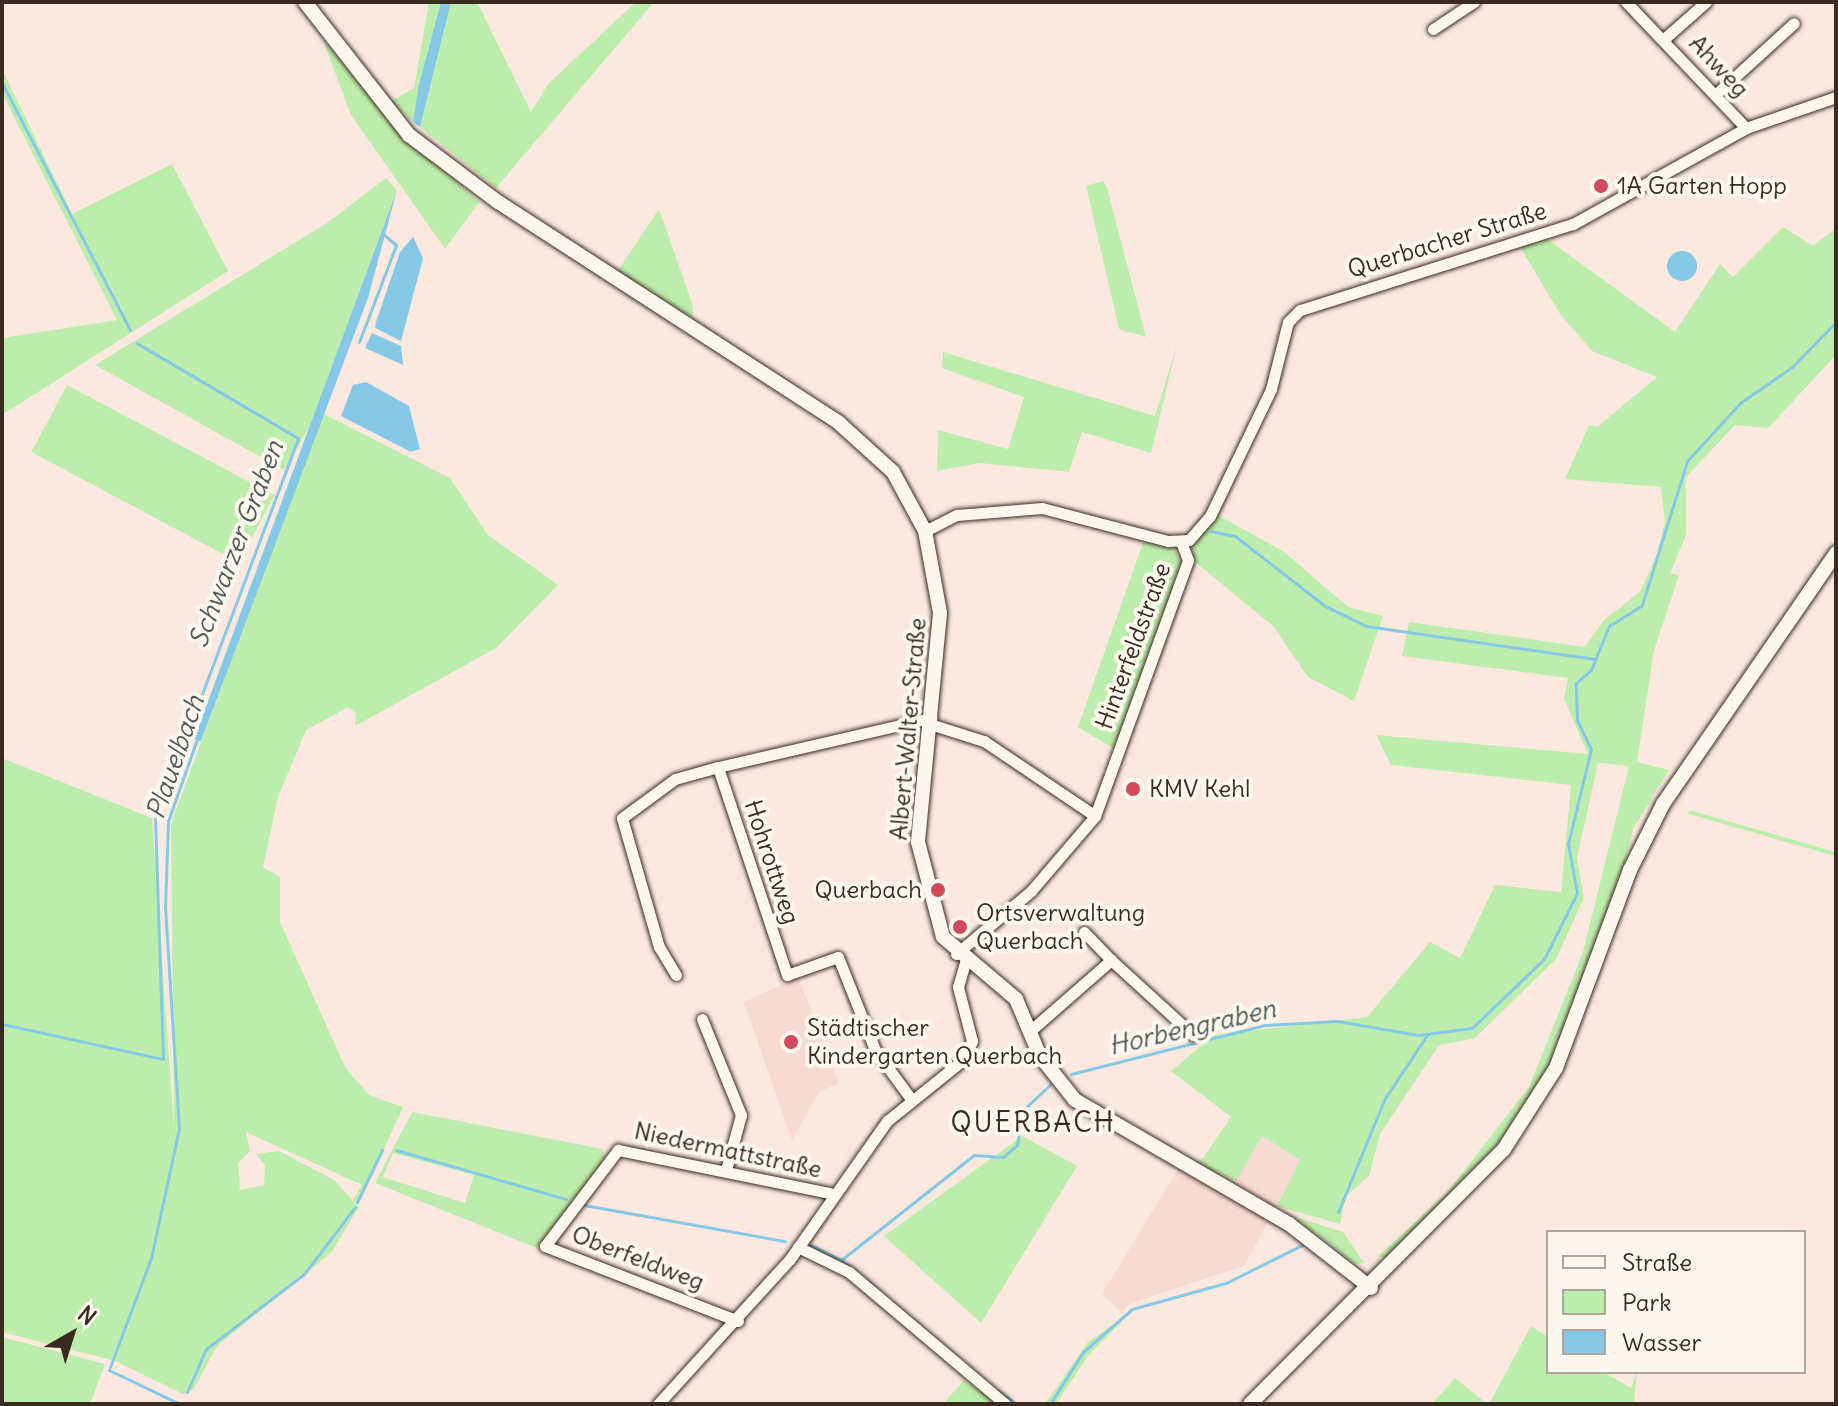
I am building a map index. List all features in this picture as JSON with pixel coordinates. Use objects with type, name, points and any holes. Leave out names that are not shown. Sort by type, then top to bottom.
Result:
[{"type":"street","name":"Albert-Walter-Straße","points":[[305,2],[409,135],[498,202],[839,423],[893,472],[925,531],[940,613],[921,867],[960,958]]},
{"type":"street","name":"Ahweg","points":[[1626,2],[1746,128]]},
{"type":"street","points":[[1664,39],[1706,2]]},
{"type":"street","points":[[1433,29],[1467,4]]},
{"type":"street","points":[[1716,94],[1794,23]]},
{"type":"street","name":"Querbacher Straße","points":[[1288,322],[1317,301],[1573,224],[1746,128],[1836,97]]},
{"type":"street","name":"Hinterfeldstraße","points":[[960,958],[1031,891],[1095,816],[1188,560],[1181,542],[1210,516],[1271,389],[1288,322]]},
{"type":"street","points":[[925,531],[957,515],[1042,508],[1181,542]]},
{"type":"street","points":[[1250,1404],[1473,1185],[1533,1106],[1572,1033],[1630,870],[1663,804],[1836,553]]},
{"type":"street","points":[[676,975],[620,830],[630,808],[675,779],[931,721],[984,741],[1095,816]]},
{"type":"street","name":"Hohrottweg","points":[[718,767],[787,975],[838,957],[875,1050],[911,1099]]},
{"type":"street","points":[[1084,932],[1193,1035]]},
{"type":"street","points":[[960,958],[1016,999],[1052,1076],[1075,1100],[1276,1215],[1371,1288]]},
{"type":"street","points":[[658,1404],[738,1321],[798,1247],[830,1193],[911,1099],[964,1059],[972,1041],[958,987],[960,958]]},
{"type":"street","points":[[1030,1031],[1111,960]]},
{"type":"street","points":[[702,1019],[741,1115],[726,1170]]},
{"type":"street","name":"Niedermattstraße","points":[[618,1150],[830,1193]]},
{"type":"street","name":"Oberfeldweg","points":[[618,1150],[545,1246],[738,1321]]},
{"type":"street","points":[[798,1247],[849,1272],[910,1328],[1005,1404]]},
{"type":"shaded area","name":"Städtischer Kindergarten Querbach","points":[[798,977],[839,1083],[819,1092],[792,1140],[744,1002]]},
{"type":"shaded area","points":[[1262,1136],[1301,1160],[1244,1266],[1131,1303],[1122,1313],[1102,1294],[1178,1169]]},
{"type":"green space","points":[[429,2],[441,2],[413,122],[392,101],[414,88]]},
{"type":"green space","points":[[451,2],[477,2],[531,112],[548,84],[636,2],[654,2],[496,188],[420,127]]},
{"type":"green space","points":[[323,40],[395,126],[479,202],[445,249],[351,115]]},
{"type":"green space","points":[[2,69],[72,214],[172,164],[228,271],[2,415],[2,338],[117,320],[2,93]]},
{"type":"green space","points":[[386,178],[397,190],[310,426],[284,470],[95,365],[327,223]]},
{"type":"green space","points":[[1103,181],[1146,337],[1119,329],[1086,186]]},
{"type":"green space","points":[[659,209],[693,306],[693,322],[617,272]]},
{"type":"green space","points":[[1783,227],[1813,246],[1836,228],[1836,355],[1768,428],[1735,425],[1686,477],[1686,535],[1670,573],[1679,575],[1654,650],[1637,762],[1669,770],[1633,829],[1620,884],[1545,1077],[1496,1149],[1389,1257],[1377,1257],[1446,1194],[1529,1087],[1583,952],[1629,766],[1598,763],[1577,858],[1584,898],[1556,959],[1475,1038],[1439,1045],[1380,1134],[1369,1176],[1346,1196],[1340,1224],[1277,1206],[1300,1160],[1262,1136],[1236,1181],[1198,1165],[1231,1117],[1171,1071],[1214,1035],[1367,1017],[1430,942],[1460,958],[1495,885],[1561,892],[1571,785],[1391,765],[1376,735],[1588,754],[1564,699],[1568,678],[1402,656],[1409,622],[1585,647],[1604,620],[1641,591],[1656,556],[1665,522],[1661,487],[1565,479],[1589,425],[1597,427],[1657,377],[1592,351],[1560,314],[1520,247],[1547,239],[1675,332],[1720,264],[1733,277]]},
{"type":"green space","points":[[1177,345],[1151,453],[1082,432],[1069,472],[980,463],[937,471],[938,430],[1008,449],[1024,397],[942,368],[943,352],[1155,416]]},
{"type":"green space","points":[[67,385],[274,495],[239,562],[31,452]]},
{"type":"green space","points":[[322,413],[450,478],[488,535],[558,585],[496,648],[355,726],[356,713],[348,707],[306,730],[278,797],[263,867],[280,877],[280,922],[345,1067],[369,1095],[403,1107],[359,1204],[353,1200],[362,1185],[246,1132],[250,1151],[238,1163],[240,1190],[264,1185],[265,1166],[256,1154],[279,1151],[334,1180],[359,1207],[331,1253],[217,1346],[193,1390],[183,1394],[115,1361],[2,1332],[2,758],[152,818],[174,1128],[171,824]]},
{"type":"green space","points":[[1216,514],[1284,552],[1348,607],[1383,616],[1354,701],[1308,677],[1273,626],[1194,561],[1192,544]]},
{"type":"green space","points":[[1145,537],[1172,545],[1182,564],[1116,750],[1078,727]]},
{"type":"green space","points":[[1689,810],[1836,852],[1835,856],[1688,814]]},
{"type":"green space","points":[[412,1112],[603,1149],[605,1157],[539,1249],[375,1183]],"holes":[[[393,1153],[474,1175],[465,1203],[383,1177]]]},
{"type":"green space","points":[[1022,1136],[1077,1166],[981,1323],[884,1236]]},
{"type":"green space","points":[[1293,1216],[1343,1232],[1364,1263],[1384,1261],[1355,1264]]},
{"type":"green space","points":[[1135,1309],[1090,1353],[1056,1404],[1045,1404],[1088,1342]]},
{"type":"green space","points":[[1531,1326],[1546,1336],[1546,1374],[1606,1374],[1631,1388],[1637,1374],[1634,1404],[1489,1404]]},
{"type":"green space","points":[[2,1337],[105,1364],[90,1404],[2,1404]]},
{"type":"green space","points":[[1455,1378],[1487,1404],[1432,1404]]},
{"type":"green space","points":[[964,1380],[998,1404],[943,1404]]},
{"type":"water","points":[[441,2],[451,2],[420,127],[413,122],[419,85]]},
{"type":"water","points":[[397,190],[368,298],[201,741],[194,739]]},
{"type":"water","points":[[413,237],[423,258],[401,341],[375,328],[400,252]]},
{"type":"water","points":[[1682,251],[1693,255],[1697,266],[1693,277],[1682,281],[1671,277],[1667,266],[1671,255]]},
{"type":"water","points":[[372,333],[401,346],[403,365],[365,348]]},
{"type":"water","points":[[366,382],[409,406],[420,449],[411,452],[341,416],[353,385]]},
{"type":"waterway","name":"Schwarzer Graben","points":[[2,83],[130,330]]},
{"type":"waterway","points":[[359,342],[396,245],[384,235]]},
{"type":"waterway","name":"Horbengraben","points":[[1071,1074],[1265,1025],[1337,1021],[1418,1035],[1472,1028],[1544,959],[1577,893],[1568,844],[1591,749],[1577,720],[1576,683],[1591,670],[1609,626],[1642,605],[1687,461],[1740,403],[1792,367],[1836,322]]},
{"type":"waterway","name":"Schwarzer Graben","points":[[2,1024],[163,1059],[155,819],[298,438],[137,343]]},
{"type":"waterway","points":[[1211,531],[1235,536],[1325,606],[1366,626],[1594,659]]},
{"type":"waterway","name":"Plauelbach","points":[[110,1367],[151,1258],[179,1129],[165,908],[168,821],[197,739]]},
{"type":"waterway","points":[[1338,1212],[1385,1098],[1427,1035]]},
{"type":"waterway","name":"Horbengraben","points":[[811,1245],[841,1260],[974,1155],[1003,1157],[1017,1145],[1023,1110],[1050,1085]]},
{"type":"waterway","name":"Horbengraben","points":[[357,1202],[382,1150]]},
{"type":"waterway","name":"Horbengraben","points":[[396,1150],[566,1199]]},
{"type":"waterway","name":"Horbengraben","points":[[584,1205],[785,1241]]},
{"type":"waterway","name":"Horbengraben","points":[[187,1392],[206,1349],[304,1274],[355,1207]]},
{"type":"waterway","points":[[1050,1404],[1083,1352],[1132,1309],[1226,1283],[1304,1244]]},
{"type":"waterway","points":[[841,1260],[875,1287]]},
{"type":"waterway","points":[[109,1370],[180,1404]]},
{"type":"waterway","points":[[995,1389],[1017,1404]]},
{"type":"place","name":"1A Garten Hopp","points":[[1601,186]]},
{"type":"place","name":"KMV Kehl","points":[[1133,789]]},
{"type":"place","name":"Querbach","points":[[938,890]]},
{"type":"place","name":"Ortsverwaltung Querbach","points":[[960,927]]},
{"type":"place","name":"Städtischer Kindergarten Querbach","points":[[791,1042]]},
{"type":"district","name":"QUERBACH","points":[[1033,1122]]}]
